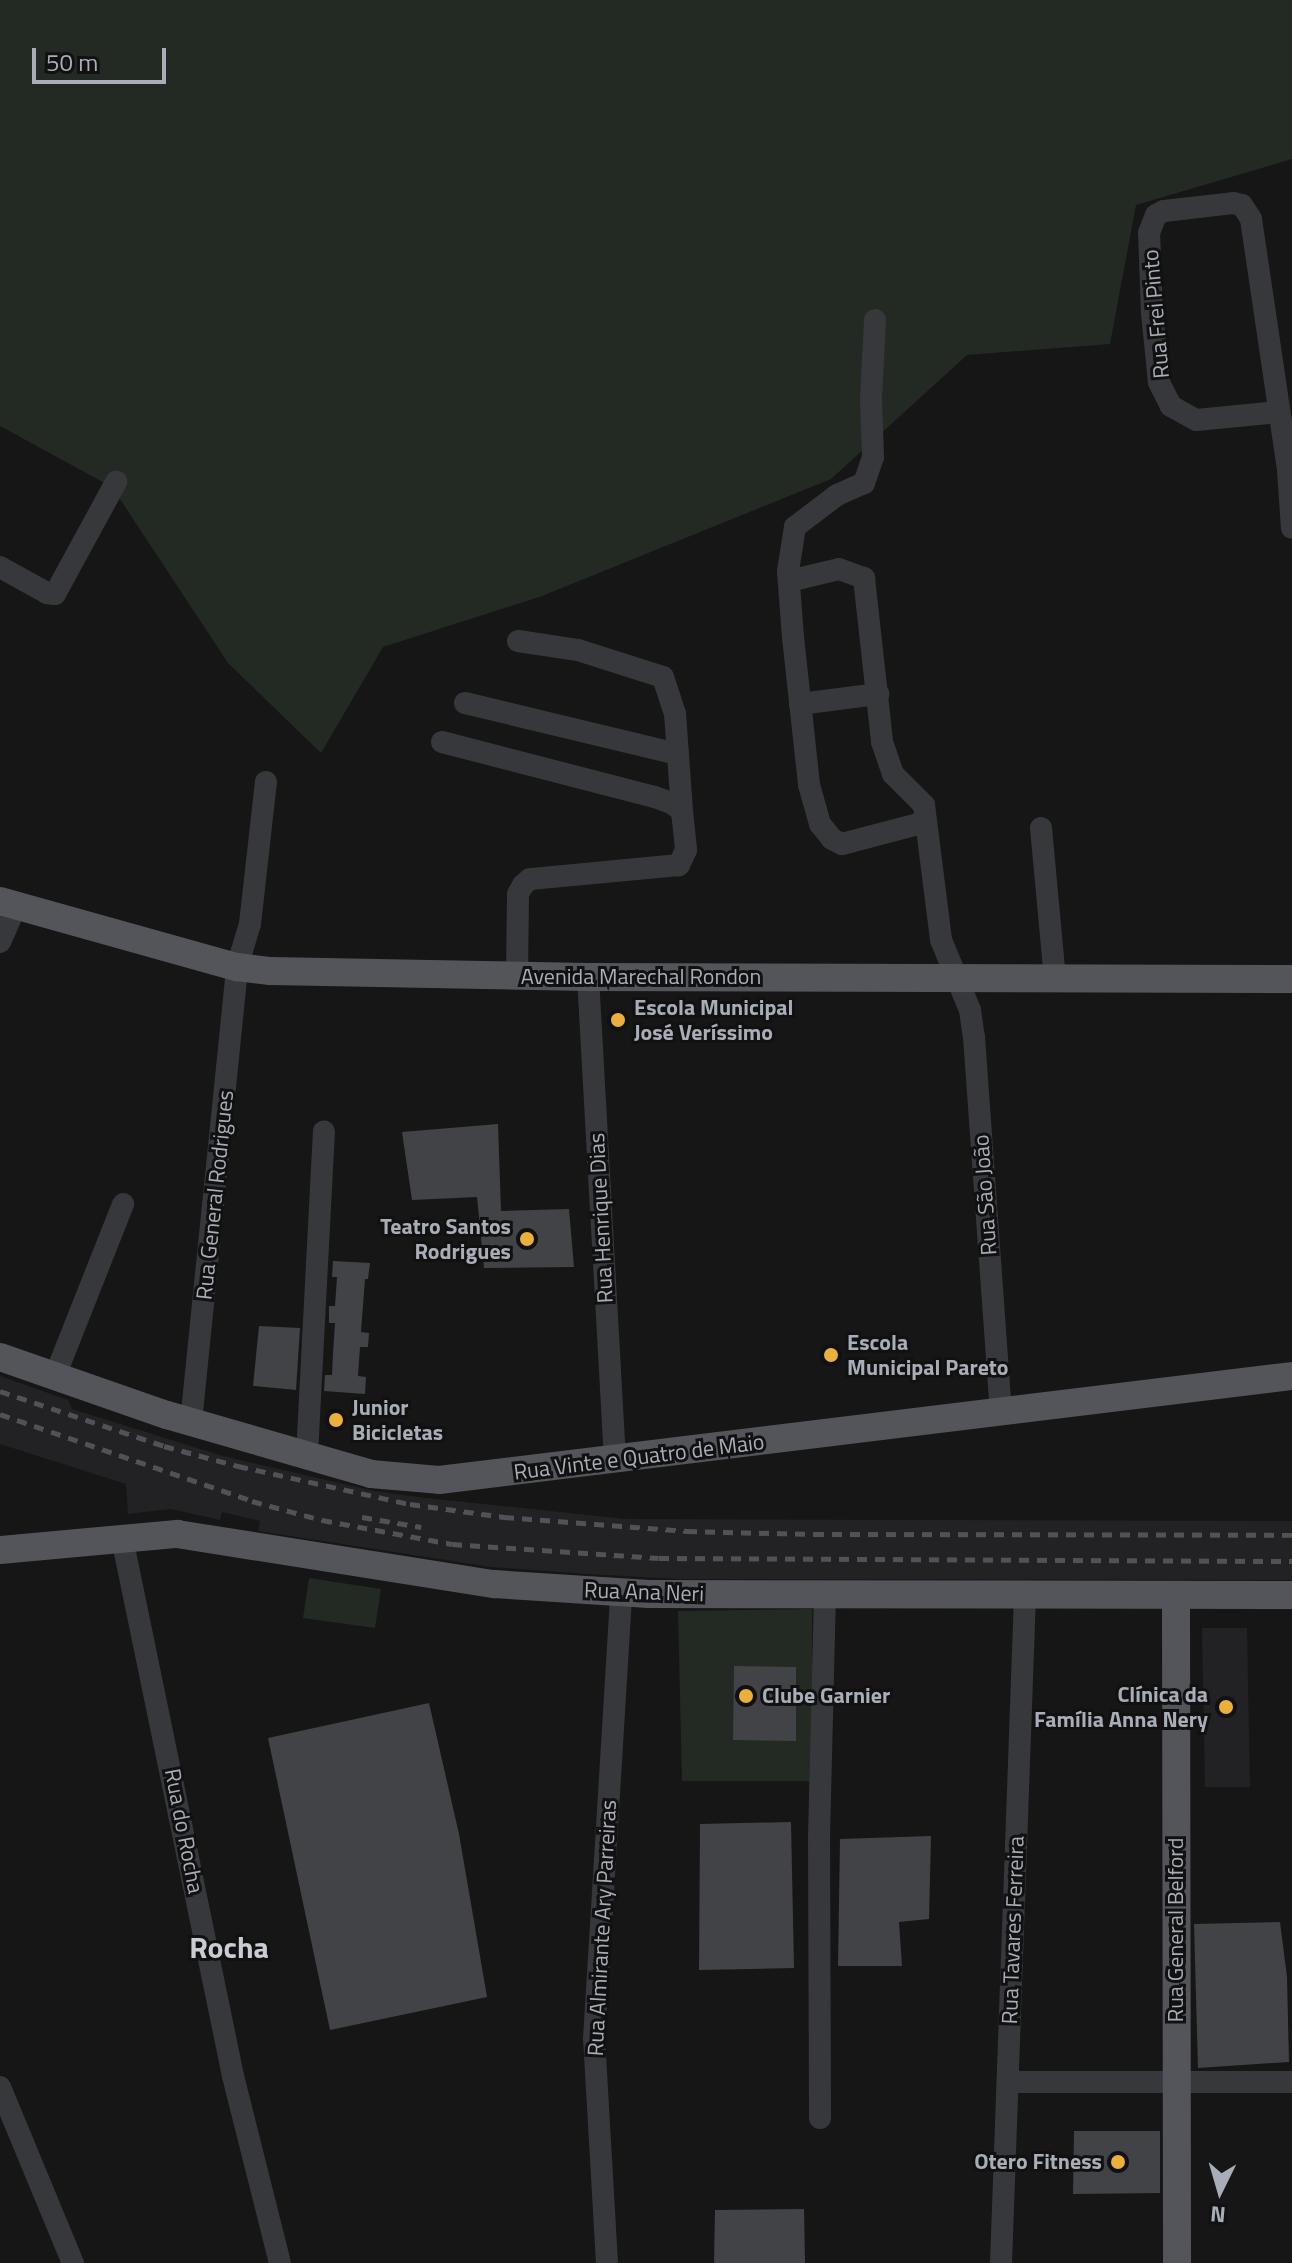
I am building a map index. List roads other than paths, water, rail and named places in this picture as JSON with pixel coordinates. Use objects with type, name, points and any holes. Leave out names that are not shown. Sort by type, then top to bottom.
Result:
[{"type":"main road","name":"Avenida Marechal Rondon","points":[[8,903],[237,967],[588,977],[1292,979]]},
{"type":"main road","name":"Rua Vinte e Quatro de Maio","points":[[0,1357],[191,1422],[371,1474],[439,1480],[1292,1376]]},
{"type":"main road","name":"Rua Ana Neri","points":[[0,1550],[186,1535],[494,1584],[621,1592],[1176,1597],[1292,1595]]},
{"type":"main road","name":"Rua General Belford","points":[[1176,1597],[1177,2263]]},
{"type":"street","name":"Rua Frei Pinto","points":[[1279,412],[1196,420],[1171,406],[1159,382],[1152,313],[1149,233],[1156,215],[1215,203],[1233,203],[1247,210],[1290,469],[1292,528]]},
{"type":"street","points":[[789,581],[839,569],[864,578],[882,742],[893,774],[924,805],[926,822],[842,844],[832,839],[820,824],[809,785],[800,704],[789,581],[795,527],[837,495],[864,483],[873,457],[871,399],[875,320]]},
{"type":"street","points":[[0,567],[47,593],[55,594],[116,482]]},
{"type":"street","points":[[517,976],[518,894],[530,879],[679,865],[686,850],[675,713],[663,677],[578,650],[518,641]]},
{"type":"street","points":[[800,704],[878,694]]},
{"type":"street","points":[[465,703],[678,754]]},
{"type":"street","points":[[442,742],[655,797],[682,811]]},
{"type":"street","name":"Rua General Rodrigues","points":[[191,1422],[237,967],[250,924],[266,782]]},
{"type":"street","name":"Rua São João","points":[[926,822],[941,940],[970,1010],[974,1037],[1001,1413]]},
{"type":"street","points":[[1041,828],[1055,980]]},
{"type":"street","points":[[0,942],[8,903]]},
{"type":"street","name":"Rua Henrique Dias","points":[[588,977],[615,1460]]},
{"type":"street","points":[[307,1455],[324,1131]]},
{"type":"street","points":[[55,1376],[123,1204]]},
{"type":"street","name":"Rua do Rocha","points":[[122,1538],[233,2076],[280,2263]]},
{"type":"street","name":"Rua Almirante Ary Parreiras","points":[[607,2263],[594,2039],[621,1592]]},
{"type":"street","points":[[820,2118],[818,1854],[825,1595]]},
{"type":"street","name":"Rua Tavares Ferreira","points":[[1001,2263],[1025,1596]]},
{"type":"street","points":[[1008,2082],[1292,2082]]},
{"type":"street","points":[[0,2087],[73,2263]]},
{"type":"railway","points":[[0,1391],[164,1446],[238,1466],[410,1504],[504,1517],[687,1531],[814,1534],[1292,1535]]},
{"type":"railway","points":[[0,1414],[252,1501],[322,1520],[452,1544],[659,1558],[1292,1561]]},
{"type":"railway","points":[[362,1517],[421,1527]]},
{"type":"place","name":"Escola Municipal José Veríssimo","points":[[618,1020]]},
{"type":"place","name":"Teatro Santos Rodrigues","points":[[527,1239]]},
{"type":"place","name":"Escola Municipal Pareto","points":[[831,1355]]},
{"type":"place","name":"Junior Bicicletas","points":[[336,1420]]},
{"type":"place","name":"Clube Garnier","points":[[746,1696]]},
{"type":"place","name":"Clínica da Família Anna Nery","points":[[1226,1707]]},
{"type":"place","name":"Otero Fitness","points":[[1118,2162]]},
{"type":"district","name":"Rocha","points":[[229,1947]]}]
